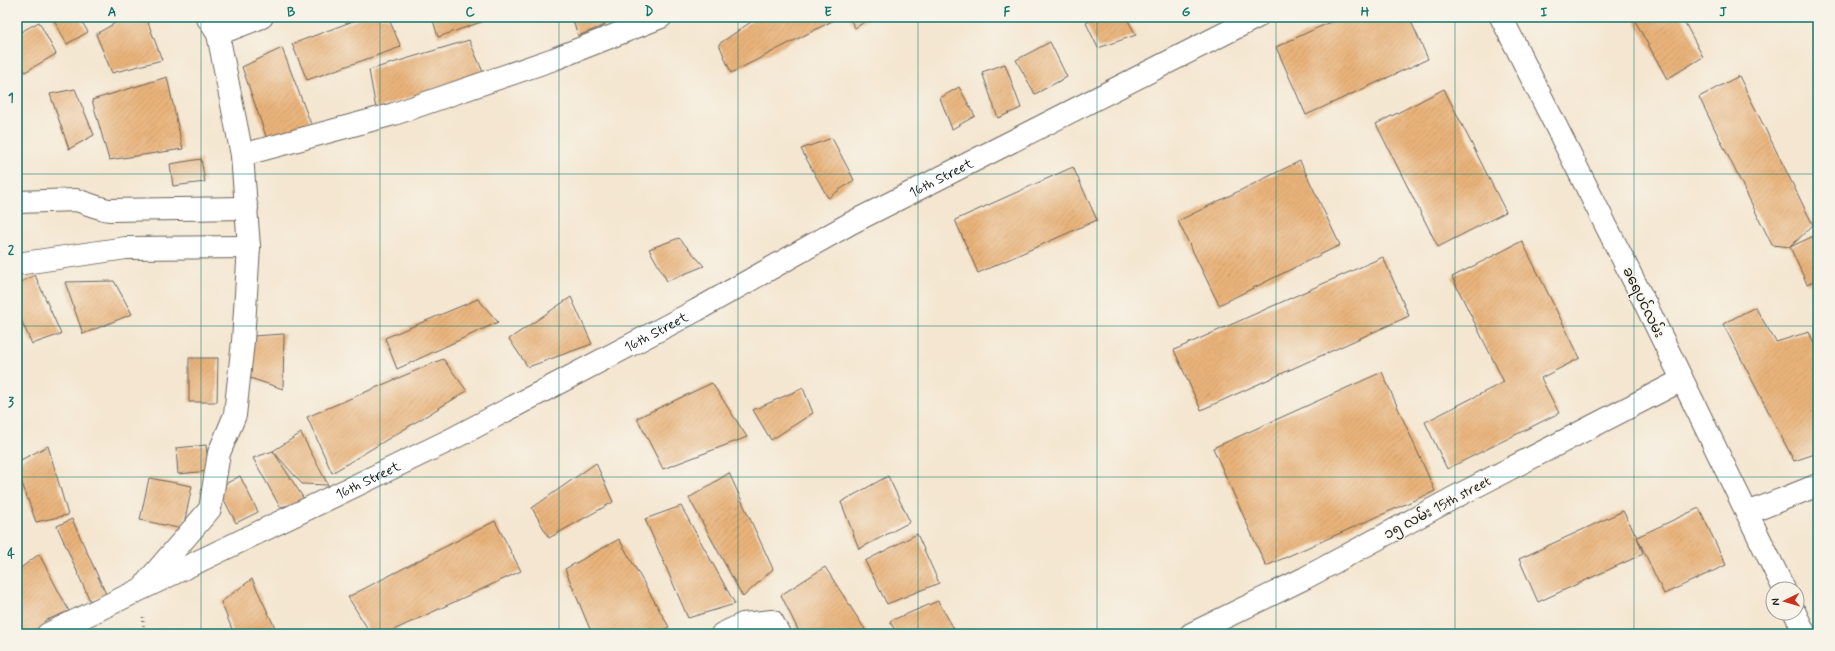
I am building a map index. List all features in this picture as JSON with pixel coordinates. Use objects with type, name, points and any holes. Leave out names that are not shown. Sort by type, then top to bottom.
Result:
[{"type":"street","points":[[141,589],[210,509],[219,453],[235,415],[243,341],[249,247],[247,208],[242,156],[212,26],[262,17]]},
{"type":"street","points":[[242,156],[394,114],[554,60],[661,17]]},
{"type":"street","name":"16th Street","points":[[48,634],[450,440],[704,306],[850,223],[1257,17]]},
{"type":"street","name":"ခရေပင်လမ်း","points":[[1501,17],[1748,513],[1780,581]]},
{"type":"street","points":[[17,202],[76,200],[85,202],[97,208],[109,210],[247,208]]},
{"type":"street","points":[[17,264],[126,248],[249,247]]},
{"type":"street","name":"၁၅ လမ်း 15th street","points":[[1190,634],[1305,578],[1457,496],[1682,380]]},
{"type":"street","points":[[1748,513],[1818,485]]},
{"type":"street","points":[[722,634],[743,624],[772,621],[779,634]]},
{"type":"street","points":[[1799,621],[1805,634]]},
{"type":"building","points":[[52,17],[79,17],[88,32],[67,44]]},
{"type":"building","points":[[126,17],[146,17],[162,60],[112,73],[96,34]]},
{"type":"building","points":[[364,17],[388,17],[401,47],[307,80],[292,44]]},
{"type":"building","points":[[432,17],[483,17],[484,21],[438,37]]},
{"type":"building","points":[[572,17],[603,17],[605,25],[578,36]]},
{"type":"building","points":[[758,17],[840,17],[731,73],[719,44]]},
{"type":"building","points":[[849,17],[872,17],[855,28]]},
{"type":"building","points":[[1096,17],[1126,17],[1136,35],[1098,48],[1086,23]]},
{"type":"building","points":[[1341,17],[1409,17],[1428,59],[1306,115],[1276,47]]},
{"type":"building","points":[[1633,17],[1682,17],[1703,57],[1667,79]]},
{"type":"building","points":[[39,22],[56,54],[25,72],[17,52],[17,34]]},
{"type":"building","points":[[469,40],[483,72],[376,109],[369,70]]},
{"type":"building","points":[[1050,42],[1067,77],[1035,94],[1016,60]]},
{"type":"building","points":[[282,48],[314,132],[268,142],[242,67]]},
{"type":"building","points":[[1005,64],[1021,108],[998,118],[982,72]]},
{"type":"building","points":[[1739,76],[1813,225],[1790,247],[1772,245],[1699,97]]},
{"type":"building","points":[[167,77],[183,149],[109,160],[92,100]]},
{"type":"building","points":[[959,87],[975,116],[952,129],[940,98]]},
{"type":"building","points":[[75,89],[94,135],[69,149],[50,94]]},
{"type":"building","points":[[1444,89],[1506,212],[1438,247],[1376,124]]},
{"type":"building","points":[[832,138],[854,180],[828,198],[801,149]]},
{"type":"building","points":[[201,159],[205,182],[173,186],[170,164]]},
{"type":"building","points":[[1300,161],[1340,245],[1219,305],[1178,221]]},
{"type":"building","points":[[1073,167],[1097,220],[978,273],[955,220]]},
{"type":"building","points":[[1818,234],[1818,279],[1807,284],[1790,247]]},
{"type":"building","points":[[679,238],[704,266],[667,281],[649,249]]},
{"type":"building","points":[[1522,241],[1580,358],[1541,378],[1559,413],[1447,469],[1425,422],[1504,382],[1452,277]]},
{"type":"building","points":[[1383,257],[1409,316],[1201,410],[1174,350]]},
{"type":"building","points":[[35,275],[61,334],[32,344],[17,311],[17,284]]},
{"type":"building","points":[[114,281],[132,314],[83,334],[65,282]]},
{"type":"building","points":[[571,297],[592,344],[528,367],[509,339]]},
{"type":"building","points":[[478,299],[498,322],[397,369],[385,338]]},
{"type":"building","points":[[1755,307],[1776,342],[1809,332],[1818,352],[1818,453],[1794,461],[1723,324]]},
{"type":"building","points":[[284,334],[283,389],[250,378],[253,336]]},
{"type":"building","points":[[189,358],[218,358],[217,402],[189,402]]},
{"type":"building","points":[[443,359],[467,391],[332,473],[307,417]]},
{"type":"building","points":[[1382,372],[1435,491],[1266,566],[1213,448]]},
{"type":"building","points":[[712,383],[747,437],[663,469],[637,418]]},
{"type":"building","points":[[803,388],[813,413],[771,440],[753,410]]},
{"type":"building","points":[[301,433],[328,485],[302,484],[273,451]]},
{"type":"building","points":[[206,445],[209,471],[178,474],[176,448]]},
{"type":"building","points":[[48,446],[68,515],[36,522],[17,469],[17,462]]},
{"type":"building","points":[[273,451],[306,502],[280,507],[253,458]]},
{"type":"building","points":[[596,463],[613,502],[549,538],[532,508]]},
{"type":"building","points":[[729,473],[773,569],[743,597],[689,498]]},
{"type":"building","points":[[240,476],[258,512],[236,523],[218,488]]},
{"type":"building","points":[[888,476],[910,522],[859,549],[841,502]]},
{"type":"building","points":[[149,478],[192,486],[183,529],[140,520]]},
{"type":"building","points":[[681,506],[735,604],[688,618],[645,519]]},
{"type":"building","points":[[1699,508],[1726,565],[1664,594],[1637,537]]},
{"type":"building","points":[[1623,511],[1637,537],[1643,554],[1538,602],[1519,559]]},
{"type":"building","points":[[72,519],[106,594],[90,601],[57,526]]},
{"type":"building","points":[[495,521],[521,571],[385,634],[371,634],[348,597]]},
{"type":"building","points":[[917,534],[939,583],[887,604],[865,561]]},
{"type":"building","points":[[619,539],[669,627],[655,634],[592,634],[565,569]]},
{"type":"building","points":[[39,554],[69,611],[44,621],[48,629],[31,634],[17,634],[17,571]]},
{"type":"building","points":[[825,567],[868,634],[800,634],[781,595]]},
{"type":"building","points":[[252,579],[278,634],[234,634],[221,602]]},
{"type":"building","points":[[938,601],[957,634],[897,634],[890,621]]}]
